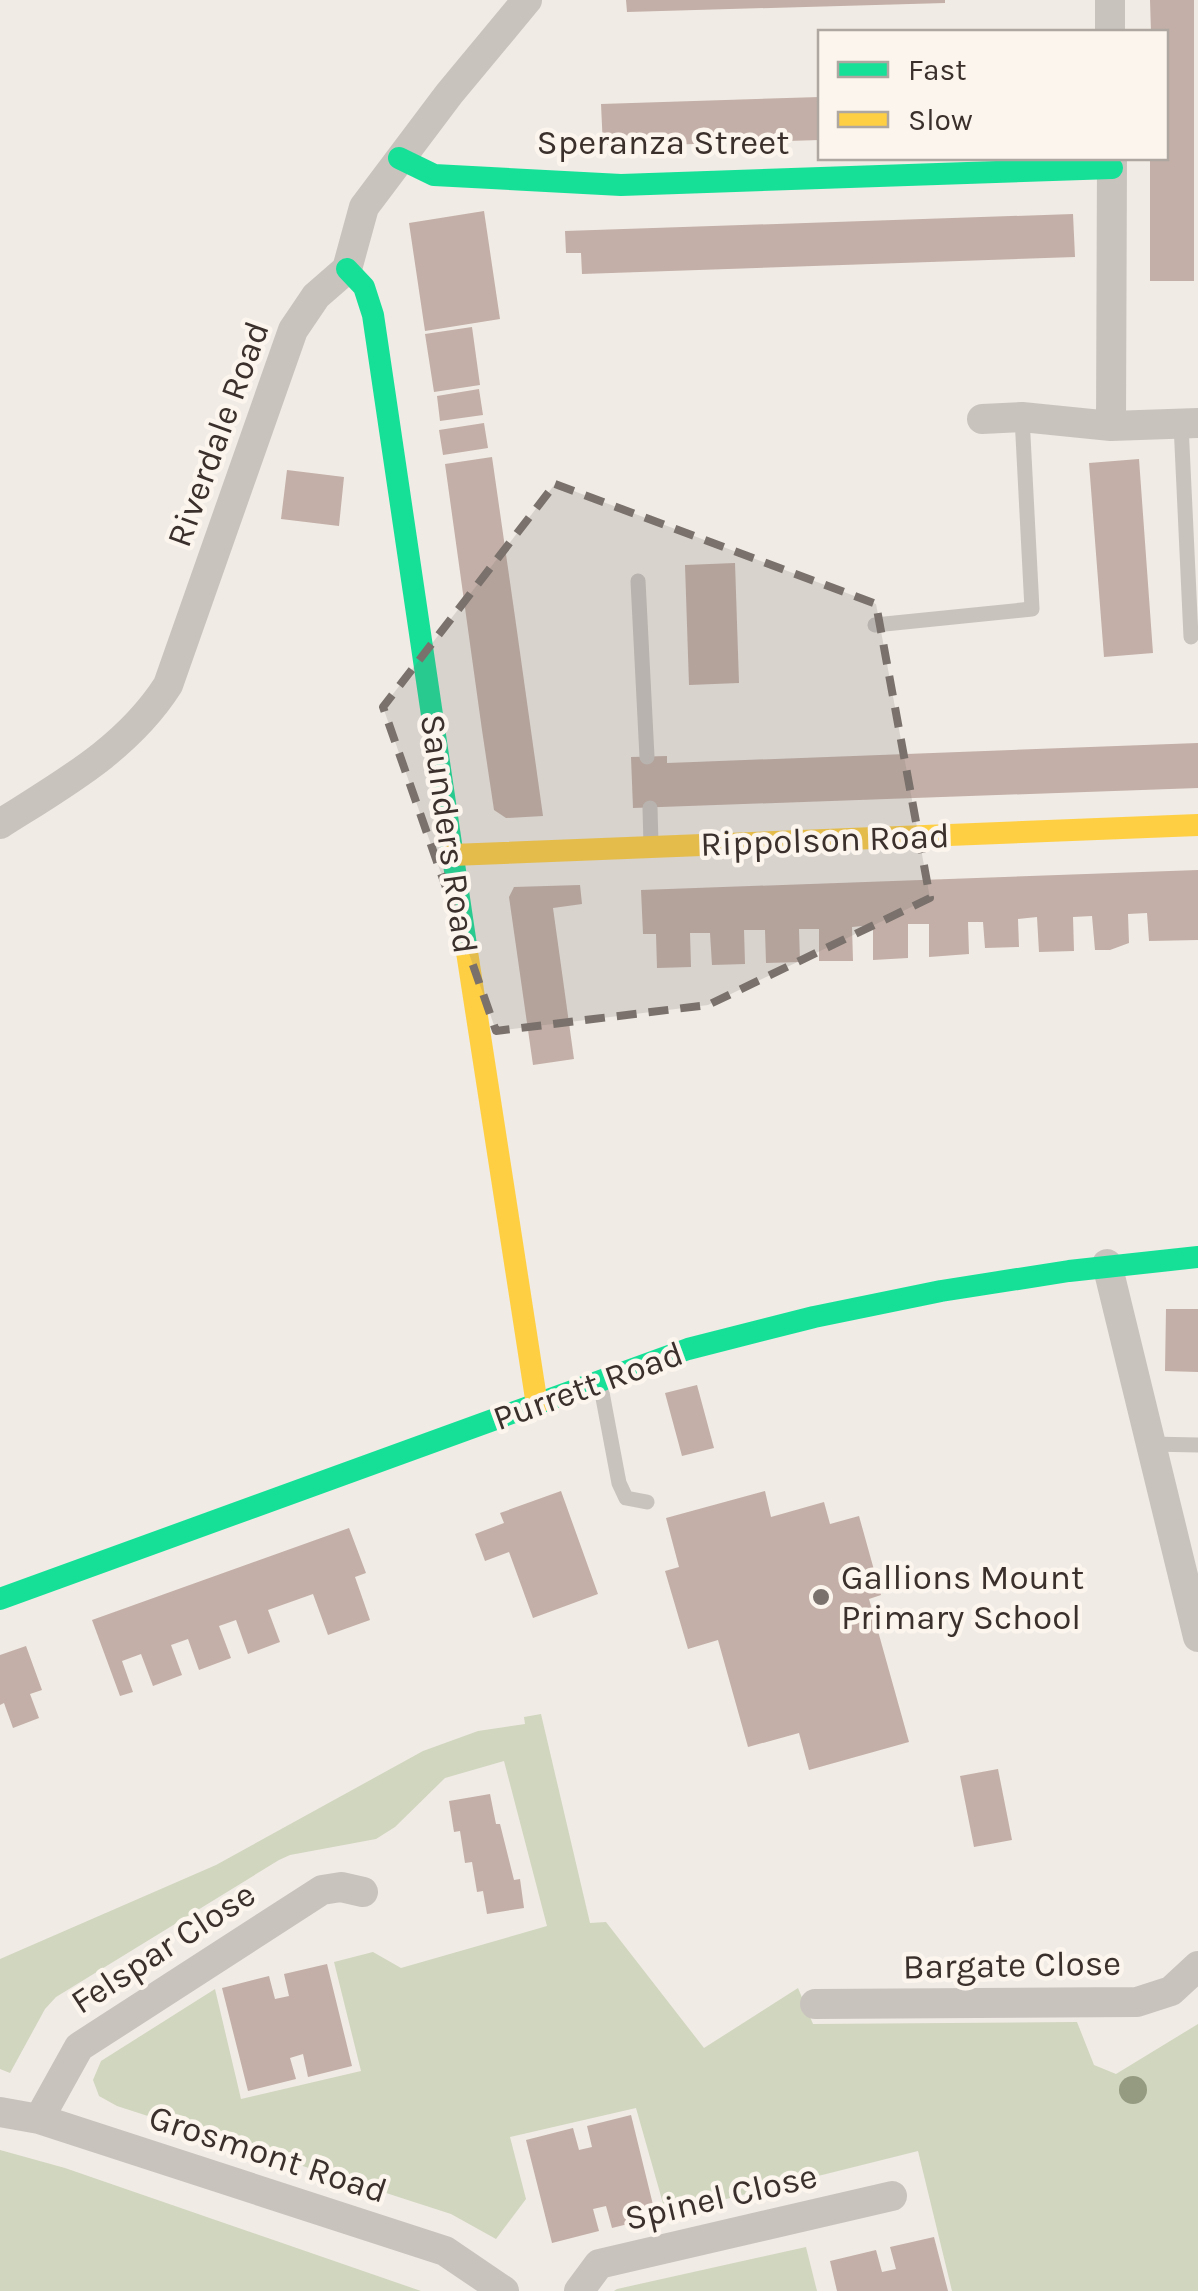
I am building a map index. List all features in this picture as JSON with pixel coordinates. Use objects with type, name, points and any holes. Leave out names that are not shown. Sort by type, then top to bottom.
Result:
[{"type":"street","points":[[347,269],[364,207],[527,0]]},
{"type":"street","points":[[1110,0],[1110,30]]},
{"type":"street","name":"Speranza Street","points":[[399,158],[434,175],[621,185],[1112,163],[1112,426]]},
{"type":"street","name":"Riverdale Road","points":[[0,824],[90,767],[141,722],[168,685],[293,330],[316,296],[347,269]]},
{"type":"street","name":"Saunders Road","points":[[347,269],[364,288],[374,316],[537,1405]]},
{"type":"street","points":[[982,419],[1022,416],[1112,426],[1190,423]]},
{"type":"street","name":"Rippolson Road","points":[[452,856],[1198,825]]},
{"type":"street","name":"Purrett Road","points":[[0,1599],[688,1349],[786,1322],[938,1290],[1107,1264],[1198,1257]]},
{"type":"street","points":[[1107,1264],[1198,1637]]},
{"type":"street","name":"Felspar Close","points":[[40,2119],[79,2047],[322,1890],[341,1887],[363,1892]]},
{"type":"street","name":"Bargate Close","points":[[815,2004],[1137,2002],[1172,1991],[1198,1966]]},
{"type":"street","name":"Grosmont Road","points":[[0,2112],[40,2119],[444,2251],[504,2291]]},
{"type":"street","name":"Spinel Close","points":[[580,2291],[599,2264],[892,2196]]},
{"type":"lane","points":[[875,625],[1032,610],[1022,416]]},
{"type":"lane","points":[[1190,423],[1191,636]]},
{"type":"lane","points":[[638,581],[647,756]]},
{"type":"lane","points":[[650,808],[651,847]]},
{"type":"lane","points":[[600,1382],[618,1483],[626,1498],[647,1502]]},
{"type":"lane","points":[[1150,1444],[1198,1445]]},
{"type":"highlighted area","points":[[555,484],[876,604],[930,898],[708,1005],[496,1031],[383,707]]},
{"type":"green space","points":[[541,1714],[590,1923],[606,1922],[704,2048],[798,1988],[813,2024],[1077,2022],[1094,2065],[1116,2074],[1198,2024],[1198,2291],[952,2291],[918,2151],[666,2214],[636,2108],[510,2137],[526,2199],[496,2239],[451,2214],[117,2106],[99,2096],[93,2080],[101,2061],[215,1989],[241,2099],[361,2071],[334,1962],[373,1952],[401,1968],[547,1926],[504,1761],[445,1778],[395,1827],[376,1839],[279,1860],[56,1997],[45,2009],[10,2073],[0,2069],[0,1959],[216,1865],[423,1751],[478,1731],[525,1724],[524,1717]]},
{"type":"green space","points":[[0,2150],[65,2168],[421,2291],[0,2291]]},
{"type":"green space","points":[[806,2247],[817,2291],[614,2291],[617,2289]]},
{"type":"building","points":[[626,0],[945,0],[945,3],[627,12]]},
{"type":"building","points":[[1150,0],[1194,0],[1194,281],[1150,281],[1150,160],[1168,160],[1168,30],[1151,30]]},
{"type":"building","points":[[818,97],[818,140],[603,147],[601,104]]},
{"type":"building","points":[[484,211],[500,319],[425,331],[409,223]]},
{"type":"building","points":[[1073,214],[1075,257],[582,274],[581,253],[566,253],[565,231]]},
{"type":"building","points":[[472,327],[480,385],[434,392],[425,334]]},
{"type":"building","points":[[479,389],[483,415],[440,421],[437,396]]},
{"type":"building","points":[[484,423],[488,448],[443,455],[439,430]]},
{"type":"building","points":[[492,457],[543,816],[506,818],[494,810],[482,730],[445,464]]},
{"type":"building","points":[[1139,459],[1153,653],[1104,657],[1089,463]]},
{"type":"building","points":[[287,470],[344,477],[339,526],[281,519]]},
{"type":"building","points":[[735,563],[739,683],[689,685],[685,565]]},
{"type":"building","points":[[1198,743],[1198,788],[633,808],[631,757],[667,756],[667,763]]},
{"type":"building","points":[[1198,870],[1198,940],[1149,941],[1147,913],[1128,914],[1129,943],[1110,950],[1095,950],[1092,916],[1073,917],[1074,951],[1039,952],[1037,917],[1018,919],[1019,947],[985,948],[983,922],[968,922],[969,954],[929,957],[929,924],[908,924],[908,958],[873,960],[873,925],[852,927],[853,961],[819,961],[819,929],[799,929],[800,962],[766,963],[765,930],[744,930],[745,964],[712,965],[710,933],[690,933],[691,967],[657,968],[656,934],[643,934],[641,890]]},
{"type":"building","points":[[580,885],[582,904],[553,908],[574,1059],[533,1065],[509,897],[514,887]]},
{"type":"building","points":[[1166,1309],[1198,1309],[1198,1372],[1165,1371]]},
{"type":"building","points":[[697,1385],[714,1448],[682,1456],[665,1393]]},
{"type":"building","points":[[561,1491],[598,1594],[533,1618],[509,1552],[485,1561],[475,1534],[504,1523],[500,1513]]},
{"type":"building","points":[[765,1491],[771,1517],[824,1502],[830,1524],[859,1516],[881,1595],[869,1599],[909,1742],[809,1770],[799,1733],[748,1747],[718,1640],[688,1649],[665,1571],[679,1567],[666,1518]]},
{"type":"building","points":[[349,1528],[366,1573],[355,1577],[370,1620],[328,1635],[313,1594],[268,1610],[280,1642],[248,1654],[236,1620],[219,1626],[231,1658],[199,1670],[188,1639],[171,1645],[182,1675],[153,1686],[141,1654],[122,1661],[133,1692],[120,1696],[92,1620]]},
{"type":"building","points":[[26,1646],[42,1690],[30,1694],[39,1718],[13,1728],[4,1703],[0,1705],[0,1655]]},
{"type":"building","points":[[998,1769],[1012,1840],[974,1847],[960,1776]]},
{"type":"building","points":[[490,1794],[514,1880],[520,1879],[524,1908],[487,1914],[483,1891],[477,1892],[472,1862],[465,1863],[460,1831],[454,1832],[449,1801]]},
{"type":"building","points":[[327,1964],[352,2066],[308,2077],[303,2054],[290,2058],[296,2079],[248,2091],[222,1988],[269,1976],[275,1999],[289,1996],[284,1974]]},
{"type":"building","points":[[631,2115],[656,2217],[612,2228],[606,2206],[593,2209],[599,2231],[552,2243],[526,2140],[573,2128],[579,2150],[592,2147],[587,2126]]},
{"type":"building","points":[[934,2237],[948,2291],[837,2291],[830,2261],[876,2250],[882,2272],[896,2269],[890,2247]]},
{"type":"traffic: fast","points":[[399,158],[434,175],[621,185],[1112,168]]},
{"type":"traffic: fast","points":[[347,269],[364,287],[373,315],[467,952]]},
{"type":"traffic: fast","points":[[0,1599],[688,1349],[814,1317],[941,1291],[1069,1271],[1198,1257]]},
{"type":"traffic: slow","points":[[452,855],[1198,825]]},
{"type":"traffic: slow","points":[[467,952],[537,1405]]},
{"type":"place","name":"Gallions Mount Primary School","points":[[821,1597]]}]
